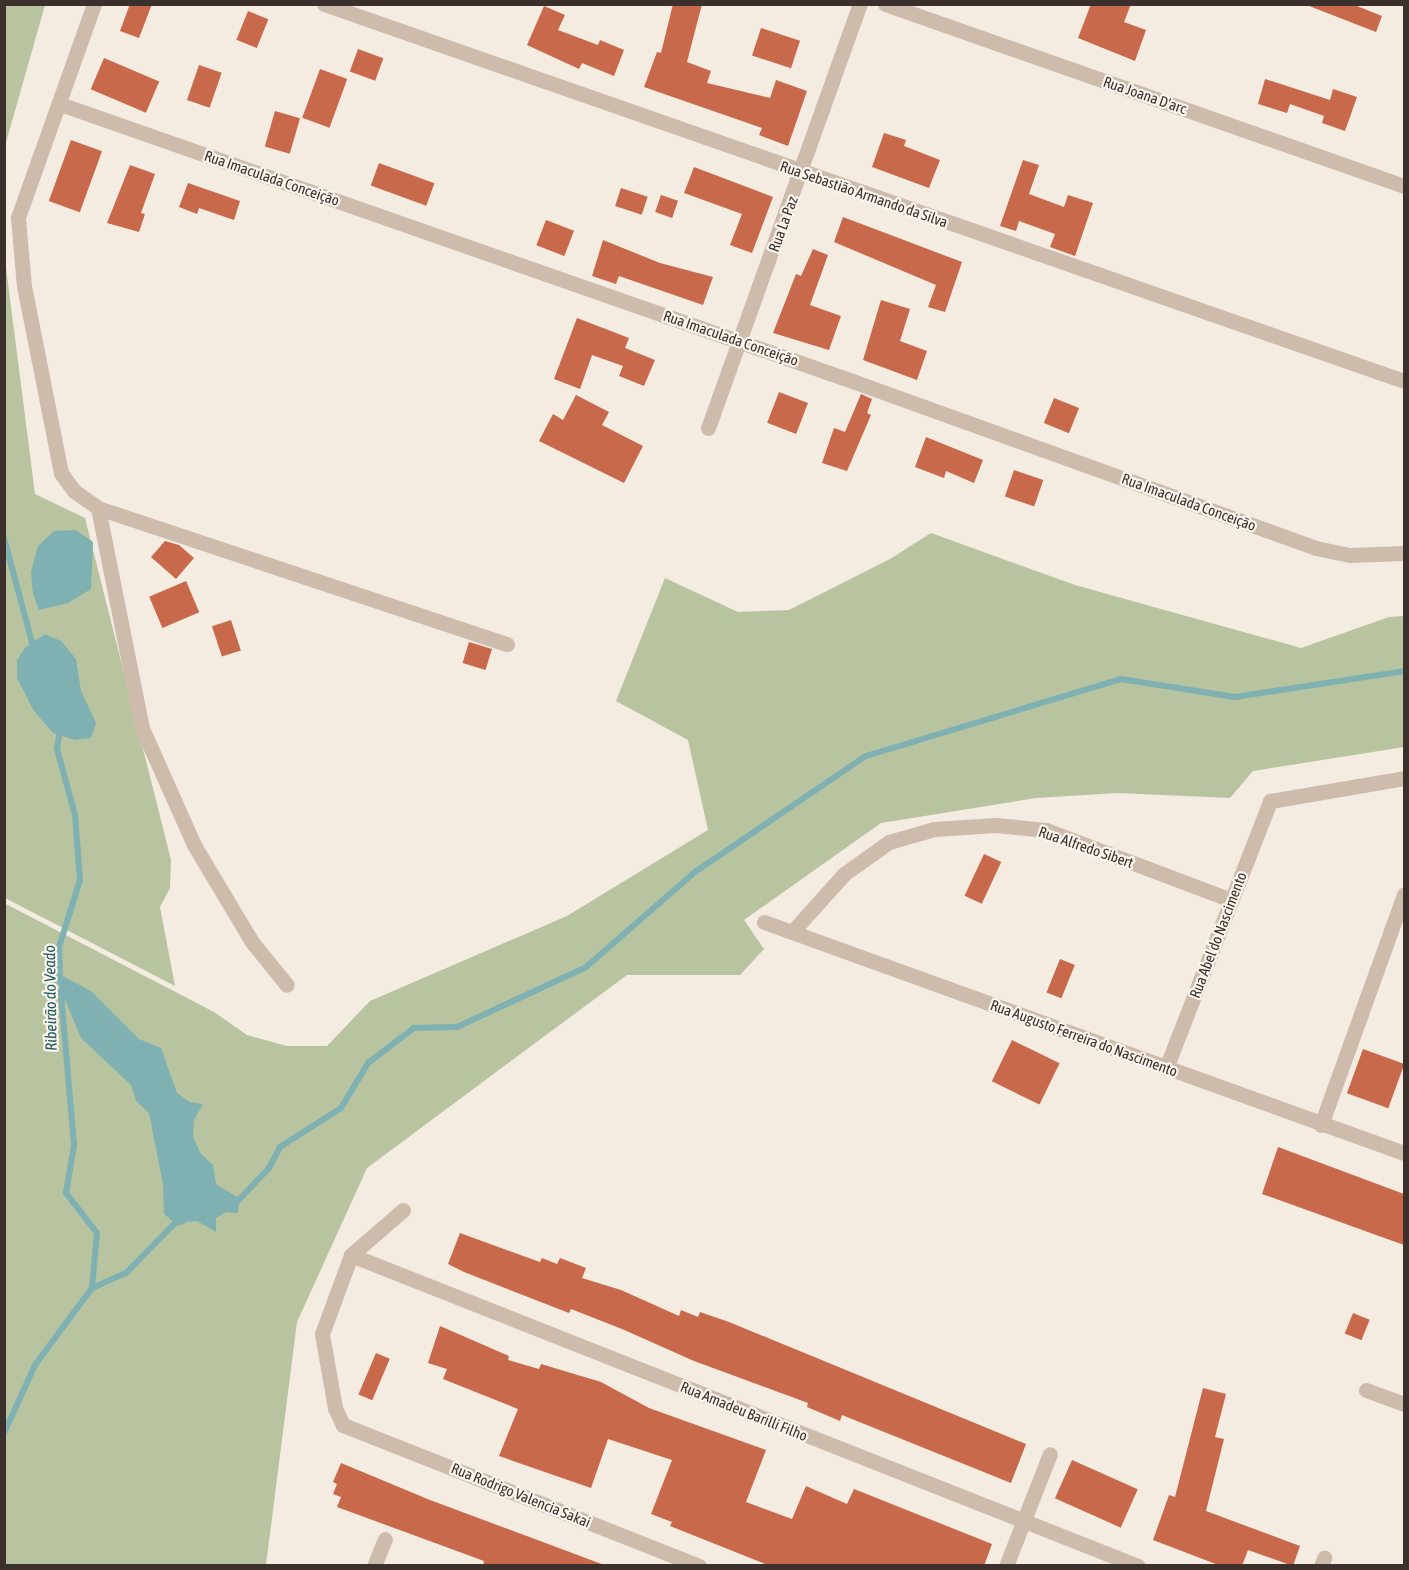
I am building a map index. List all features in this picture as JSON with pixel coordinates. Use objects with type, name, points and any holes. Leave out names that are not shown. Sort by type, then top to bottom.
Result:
[{"type":"street","points":[[94,4],[18,218],[24,286],[61,473],[74,491],[98,508],[507,644]]},
{"type":"street","name":"Rua Sebastião Armando da Silva","points":[[324,4],[1404,381]]},
{"type":"street","name":"Rua La Paz","points":[[708,428],[860,4]]},
{"type":"street","name":"Rua Joana D'arc","points":[[885,4],[1404,186]]},
{"type":"street","name":"Rua Imaculada Conceição","points":[[60,104],[741,341],[1316,548],[1350,555],[1404,553]]},
{"type":"street","points":[[98,508],[142,728],[194,845],[252,942],[287,985]]},
{"type":"street","name":"Rua Abel do Nascimento","points":[[1166,1068],[1270,801],[1404,778]]},
{"type":"street","name":"Rua Alfredo Sibert","points":[[792,932],[844,874],[889,842],[934,829],[986,825],[1046,830],[1231,900]]},
{"type":"street","points":[[1321,1125],[1404,894]]},
{"type":"street","name":"Rua Augusto Ferreira do Nascimento","points":[[764,922],[1321,1125],[1404,1153]]},
{"type":"street","points":[[351,1255],[403,1210]]},
{"type":"street","name":"Rua Rodrigo Valencia Sakai","points":[[351,1255],[322,1334],[335,1408],[343,1425],[699,1566]]},
{"type":"street","name":"Rua Amadeu Barilli Filho","points":[[351,1255],[1138,1566]]},
{"type":"street","points":[[1366,1389],[1404,1404]]},
{"type":"street","points":[[1006,1566],[1050,1454]]},
{"type":"street","points":[[374,1566],[385,1539]]},
{"type":"green space","points":[[4,5],[45,5],[5,146]]},
{"type":"green space","points":[[4,252],[35,494],[85,518],[171,860],[170,888],[160,907],[175,986],[5,898]]},
{"type":"green space","points":[[931,533],[1075,585],[1301,648],[1389,617],[1404,616],[1404,747],[1253,771],[1230,798],[1117,793],[1036,798],[881,823],[744,920],[764,949],[740,975],[627,975],[367,1168],[297,1322],[266,1565],[5,1565],[4,903],[214,1012],[247,1035],[287,1046],[327,1046],[370,1001],[567,916],[708,830],[688,740],[616,701],[665,578],[738,612],[789,610],[890,559]]},
{"type":"water","points":[[76,530],[93,542],[91,589],[68,603],[39,610],[33,594],[31,572],[38,546],[54,531]]},
{"type":"water","points":[[45,634],[61,641],[76,659],[81,691],[96,723],[91,738],[75,740],[53,733],[34,711],[17,678],[17,660],[25,648]]},
{"type":"water","points":[[53,971],[91,991],[139,1039],[161,1048],[177,1093],[190,1102],[203,1104],[194,1120],[193,1137],[201,1154],[213,1165],[216,1184],[239,1198],[238,1213],[226,1212],[216,1218],[216,1232],[197,1221],[175,1223],[164,1214],[163,1184],[149,1113],[136,1101],[131,1085],[81,1038]]},
{"type":"building","points":[[130,4],[152,4],[139,38],[120,31]]},
{"type":"building","points":[[673,4],[702,4],[687,62],[711,71],[707,83],[770,98],[776,80],[807,91],[788,146],[759,135],[762,128],[644,87],[657,52],[661,53]]},
{"type":"building","points":[[1091,4],[1131,4],[1124,22],[1146,30],[1135,61],[1078,38]]},
{"type":"building","points":[[1304,4],[1352,4],[1382,16],[1376,32]]},
{"type":"building","points":[[544,6],[565,15],[558,30],[598,45],[600,40],[624,50],[614,76],[582,63],[579,69],[527,45]]},
{"type":"building","points":[[248,11],[268,19],[257,48],[236,40]]},
{"type":"building","points":[[761,28],[800,41],[791,68],[752,56]]},
{"type":"building","points":[[358,49],[383,58],[375,81],[350,72]]},
{"type":"building","points":[[104,58],[159,81],[146,113],[91,89]]},
{"type":"building","points":[[199,65],[222,73],[210,108],[187,100]]},
{"type":"building","points":[[320,69],[347,79],[329,128],[302,118]]},
{"type":"building","points":[[1265,79],[1330,100],[1333,89],[1357,97],[1345,131],[1322,123],[1324,116],[1290,104],[1287,113],[1258,104]]},
{"type":"building","points":[[275,111],[300,118],[290,154],[265,147]]},
{"type":"building","points":[[884,133],[906,140],[904,146],[940,160],[929,188],[872,167]]},
{"type":"building","points":[[71,140],[102,151],[80,212],[49,201]]},
{"type":"building","points":[[1023,160],[1039,165],[1029,194],[1064,207],[1068,195],[1093,203],[1075,256],[1050,247],[1055,234],[1019,221],[1016,231],[1000,226]]},
{"type":"building","points":[[379,163],[434,183],[426,206],[371,186]]},
{"type":"building","points":[[130,165],[155,174],[141,213],[145,214],[139,232],[107,223]]},
{"type":"building","points":[[694,167],[773,197],[752,253],[730,245],[742,214],[684,193]]},
{"type":"building","points":[[188,183],[240,201],[234,220],[199,208],[197,214],[179,207]]},
{"type":"building","points":[[621,188],[648,197],[642,215],[615,206]]},
{"type":"building","points":[[661,195],[678,201],[672,218],[655,212]]},
{"type":"building","points":[[843,217],[962,262],[945,312],[928,307],[936,285],[834,242]]},
{"type":"building","points":[[546,220],[574,231],[564,256],[536,245]]},
{"type":"building","points":[[603,240],[660,263],[713,277],[703,305],[619,276],[616,284],[592,276]]},
{"type":"building","points":[[813,249],[828,255],[810,305],[841,316],[829,350],[773,333],[796,274],[801,276]]},
{"type":"building","points":[[881,300],[910,309],[900,341],[927,351],[917,380],[863,360]]},
{"type":"building","points":[[577,318],[629,338],[625,348],[655,360],[644,386],[619,376],[623,366],[592,355],[580,389],[554,379]]},
{"type":"building","points":[[779,392],[808,403],[796,434],[767,423]]},
{"type":"building","points":[[861,394],[872,399],[867,413],[871,415],[847,471],[822,463],[834,428],[845,432]]},
{"type":"building","points":[[576,395],[609,412],[602,425],[643,446],[624,483],[539,441],[553,414],[563,420]]},
{"type":"building","points":[[1054,398],[1079,408],[1069,433],[1044,423]]},
{"type":"building","points":[[926,437],[983,460],[974,483],[946,471],[944,478],[915,467]]},
{"type":"building","points":[[1014,470],[1043,480],[1034,507],[1005,496]]},
{"type":"building","points":[[165,541],[179,545],[194,558],[176,579],[151,557]]},
{"type":"building","points":[[186,581],[199,612],[162,628],[149,597]]},
{"type":"building","points":[[231,620],[241,650],[222,657],[212,626]]},
{"type":"building","points":[[469,642],[492,649],[486,670],[463,663]]},
{"type":"building","points":[[984,854],[1001,862],[982,904],[965,896]]},
{"type":"building","points":[[1060,959],[1075,965],[1061,998],[1047,992]]},
{"type":"building","points":[[1012,1040],[1060,1063],[1039,1105],[992,1081]]},
{"type":"building","points":[[1363,1049],[1404,1064],[1388,1108],[1347,1093]]},
{"type":"building","points":[[1278,1147],[1404,1194],[1404,1245],[1262,1194]]},
{"type":"building","points":[[460,1233],[540,1262],[542,1258],[557,1264],[560,1258],[586,1268],[582,1278],[621,1290],[679,1316],[681,1310],[698,1317],[700,1312],[729,1322],[1026,1444],[1011,1483],[842,1415],[840,1421],[807,1407],[808,1403],[694,1361],[571,1309],[569,1313],[464,1272],[448,1264]]},
{"type":"building","points":[[1353,1313],[1370,1320],[1361,1340],[1345,1333]]},
{"type":"building","points":[[440,1326],[509,1356],[508,1360],[539,1369],[541,1364],[601,1382],[649,1408],[766,1450],[746,1502],[792,1519],[806,1486],[847,1504],[854,1489],[992,1544],[984,1566],[770,1566],[670,1526],[672,1522],[651,1514],[672,1460],[608,1439],[591,1488],[499,1456],[518,1409],[443,1379],[447,1369],[428,1363]]},
{"type":"building","points":[[376,1353],[390,1359],[372,1400],[358,1394]]},
{"type":"building","points":[[1203,1388],[1226,1394],[1215,1437],[1224,1439],[1206,1511],[1300,1546],[1293,1566],[1248,1550],[1242,1566],[1221,1566],[1153,1540],[1169,1495],[1175,1497]]},
{"type":"building","points":[[1072,1460],[1138,1489],[1121,1528],[1055,1498]]},
{"type":"building","points":[[341,1463],[430,1500],[607,1566],[483,1566],[484,1561],[337,1507],[341,1497],[333,1494],[337,1484],[333,1482]]},
{"type":"waterway","name":"Ribeirão do Veado","points":[[4,538],[34,650]]},
{"type":"waterway","points":[[233,1206],[269,1168],[280,1147],[341,1108],[368,1063],[414,1028],[457,1027],[586,967],[695,872],[866,756],[1121,679],[1235,697],[1404,671]]},
{"type":"waterway","name":"Ribeirão do Veado","points":[[60,728],[57,749],[75,815],[80,880],[59,947],[60,982]]},
{"type":"waterway","name":"Ribeirão do Veado","points":[[4,1433],[35,1365],[92,1288],[97,1233],[66,1193],[74,1145],[61,992]]},
{"type":"waterway","points":[[92,1288],[126,1273],[175,1223],[183,1221]]}]
